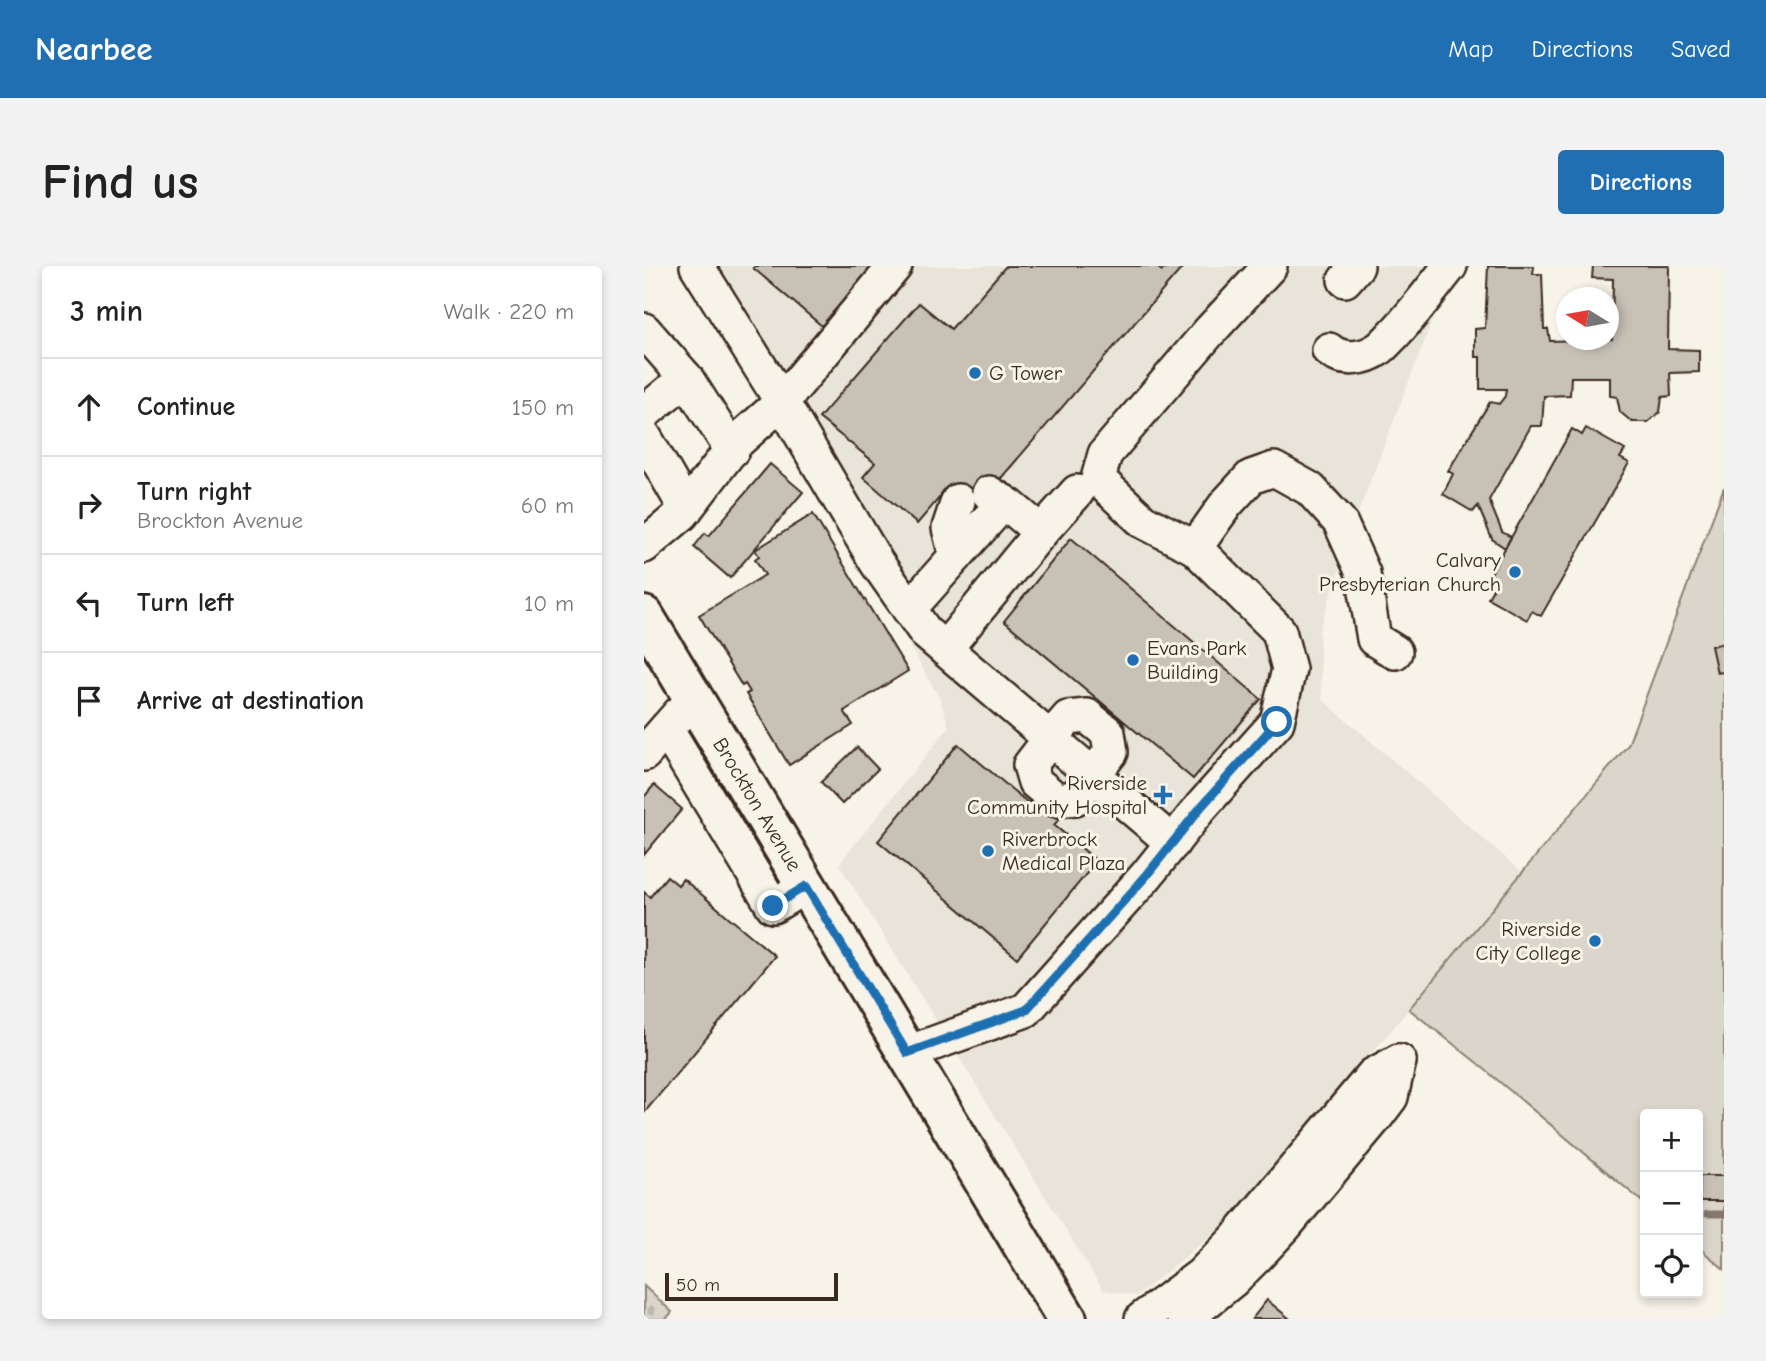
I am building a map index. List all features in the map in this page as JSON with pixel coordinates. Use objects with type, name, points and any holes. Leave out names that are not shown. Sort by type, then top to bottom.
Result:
[{"type":"main road","name":"Brockton Avenue","points":[[644,616],[1067,1319]]},
{"type":"lane","points":[[697,266],[782,402],[877,563],[926,634],[1173,843]]},
{"type":"lane","points":[[644,545],[682,514],[738,441],[782,402],[895,266]]},
{"type":"lane","points":[[907,1053],[1026,1010],[1146,876],[1201,807],[1277,722],[1289,669],[1279,631],[1195,548],[1143,521],[1098,479],[1105,454],[1209,332],[1270,266]]},
{"type":"lane","points":[[1329,350],[1346,358],[1361,357],[1379,349],[1450,266]]},
{"type":"lane","points":[[644,330],[686,378],[732,450]]},
{"type":"lane","points":[[644,413],[686,378]]},
{"type":"lane","points":[[644,436],[686,509]]},
{"type":"lane","points":[[1195,548],[1226,504],[1251,477],[1274,469],[1310,489],[1340,522],[1363,573],[1374,639],[1395,652]]},
{"type":"lane","points":[[945,649],[1077,492]]},
{"type":"lane","points":[[909,609],[956,556],[983,499]]},
{"type":"lane","points":[[956,556],[949,528],[983,499]]},
{"type":"lane","points":[[983,499],[1026,518],[1041,532]]},
{"type":"lane","points":[[644,754],[693,698]]},
{"type":"lane","points":[[666,729],[773,906],[806,886]]},
{"type":"lane","points":[[720,818],[754,798]]},
{"type":"lane","points":[[1142,1319],[1201,1275],[1235,1240],[1373,1075],[1399,1061],[1391,1097],[1376,1117],[1258,1255],[1232,1281],[1185,1319]]},
{"type":"shaded area","name":"Riverside Community Hospital","points":[[680,266],[1462,266],[1439,303],[1358,513],[1319,631],[1322,699],[1523,873],[1628,745],[1724,487],[1724,1269],[1703,1251],[1703,1109],[1640,1109],[1640,1200],[1409,1009],[1234,1217],[1137,1296],[1103,1290],[839,864],[949,727],[940,699],[720,314]]},
{"type":"green space","name":"Riverside City College","points":[[1724,487],[1724,1269],[1703,1251],[1703,1109],[1640,1109],[1640,1200],[1409,1009],[1628,745]]},
{"type":"green space","points":[[644,1286],[672,1312],[666,1319],[644,1319]]},
{"type":"building","points":[[872,266],[822,326],[753,268]]},
{"type":"building","name":"G Tower","points":[[1006,266],[1156,266],[1162,271],[1168,266],[1182,268],[971,513],[946,490],[917,524],[863,477],[875,463],[819,418],[919,303],[951,329]]},
{"type":"building","points":[[1488,266],[1534,266],[1533,274],[1542,274],[1544,329],[1548,329],[1550,341],[1556,341],[1556,350],[1619,350],[1619,287],[1613,287],[1613,279],[1592,278],[1593,266],[1669,266],[1668,349],[1699,350],[1699,372],[1670,373],[1671,396],[1662,397],[1660,412],[1648,422],[1632,422],[1620,412],[1617,397],[1610,396],[1610,377],[1571,377],[1570,395],[1544,396],[1542,426],[1531,426],[1489,500],[1502,532],[1511,537],[1505,548],[1492,539],[1478,506],[1473,512],[1443,494],[1453,474],[1448,471],[1490,402],[1499,404],[1505,396],[1506,389],[1480,389],[1480,357],[1475,357],[1475,329],[1485,328]]},
{"type":"building","points":[[1586,428],[1625,450],[1620,458],[1629,463],[1541,616],[1532,611],[1527,620],[1488,598],[1493,589],[1485,584],[1572,429],[1582,435]]},
{"type":"building","points":[[770,464],[803,492],[730,578],[694,547],[705,533],[709,536]]},
{"type":"building","points":[[813,514],[908,671],[844,711],[853,725],[789,765],[746,694],[750,692],[745,684],[742,686],[699,615],[765,575],[755,559],[759,556],[755,550]]},
{"type":"building","name":"Evans Park Building","points":[[1071,538],[1261,699],[1193,779],[1004,621]]},
{"type":"building","points":[[1724,643],[1724,672],[1717,673],[1711,646]]},
{"type":"building","name":"Riverbrock Medical Plaza","points":[[958,744],[1028,803],[1038,791],[1064,813],[1054,825],[1097,861],[1017,958],[878,841]]},
{"type":"building","points":[[857,747],[878,769],[842,804],[821,782]]},
{"type":"building","points":[[654,785],[682,809],[644,855],[644,797]]},
{"type":"building","points":[[667,876],[678,885],[683,879],[775,956],[644,1113],[644,892],[650,897]]},
{"type":"building","points":[[1703,1176],[1724,1176],[1724,1201],[1703,1201]]},
{"type":"building","points":[[1267,1300],[1290,1319],[1252,1319]]},
{"type":"waterway","points":[[1707,1214],[1724,1214]]},
{"type":"place","name":"G Tower","points":[[975,373]]},
{"type":"place","name":"Calvary Presbyterian Church","points":[[1515,572]]},
{"type":"place","name":"Evans Park Building","points":[[1133,660]]},
{"type":"place","name":"Riverside Community Hospital","points":[[1163,795]]},
{"type":"place","name":"Riverbrock Medical Plaza","points":[[988,851]]},
{"type":"place","name":"Riverside City College","points":[[1595,941]]},
{"type":"route","points":[[773,906],[806,886],[907,1053],[1026,1010],[1146,876],[1201,807],[1277,722]]}]
